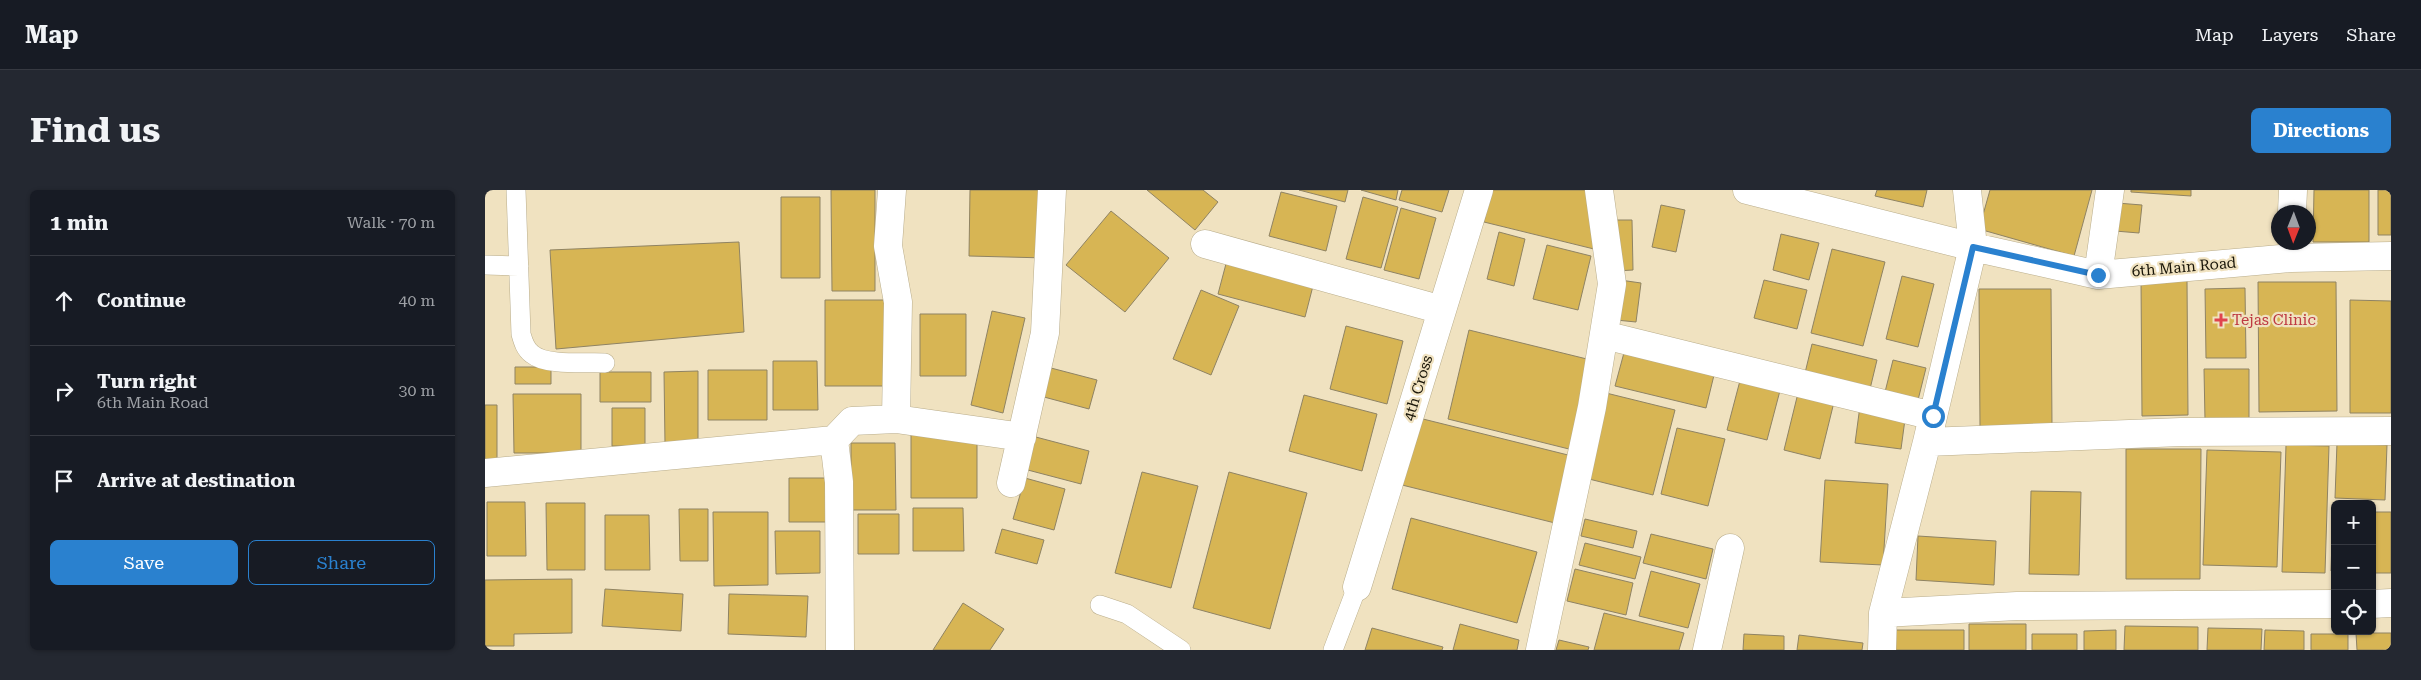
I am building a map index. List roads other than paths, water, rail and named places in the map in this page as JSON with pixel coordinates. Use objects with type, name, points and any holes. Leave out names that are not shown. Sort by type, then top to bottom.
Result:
[{"type":"street","points":[[892,190],[888,246],[898,302],[896,419]]},
{"type":"street","points":[[1011,483],[1045,334],[1052,190]]},
{"type":"street","name":"4th Cross","points":[[1357,587],[1479,190]]},
{"type":"street","points":[[1540,650],[1592,407],[1612,284],[1599,190]]},
{"type":"street","name":"6th Main Road","points":[[1747,190],[1783,194],[1973,247],[2098,275],[2291,250],[2391,256]]},
{"type":"street","points":[[1881,650],[1883,613],[1927,442],[1973,247],[1967,190]]},
{"type":"street","points":[[2098,275],[2110,190]]},
{"type":"street","points":[[2292,205],[2293,190]]},
{"type":"street","points":[[1205,244],[1442,310]]},
{"type":"street","points":[[1604,336],[1933,416]]},
{"type":"street","points":[[485,473],[834,440],[852,420],[896,419],[1022,437]]},
{"type":"street","points":[[1927,442],[2181,432],[2391,430]]},
{"type":"street","points":[[834,440],[839,482],[840,650]]},
{"type":"street","points":[[1707,650],[1730,548]]},
{"type":"street","points":[[1883,613],[2017,606],[2331,604]]},
{"type":"street","points":[[2376,604],[2391,604]]},
{"type":"lane","points":[[516,190],[521,334],[526,348],[544,361],[605,363]]},
{"type":"lane","points":[[485,265],[519,266]]},
{"type":"lane","points":[[1333,650],[1357,587]]},
{"type":"lane","points":[[1100,605],[1127,614],[1181,650]]},
{"type":"place","name":"Tejas Clinic","points":[[2221,320]]}]
